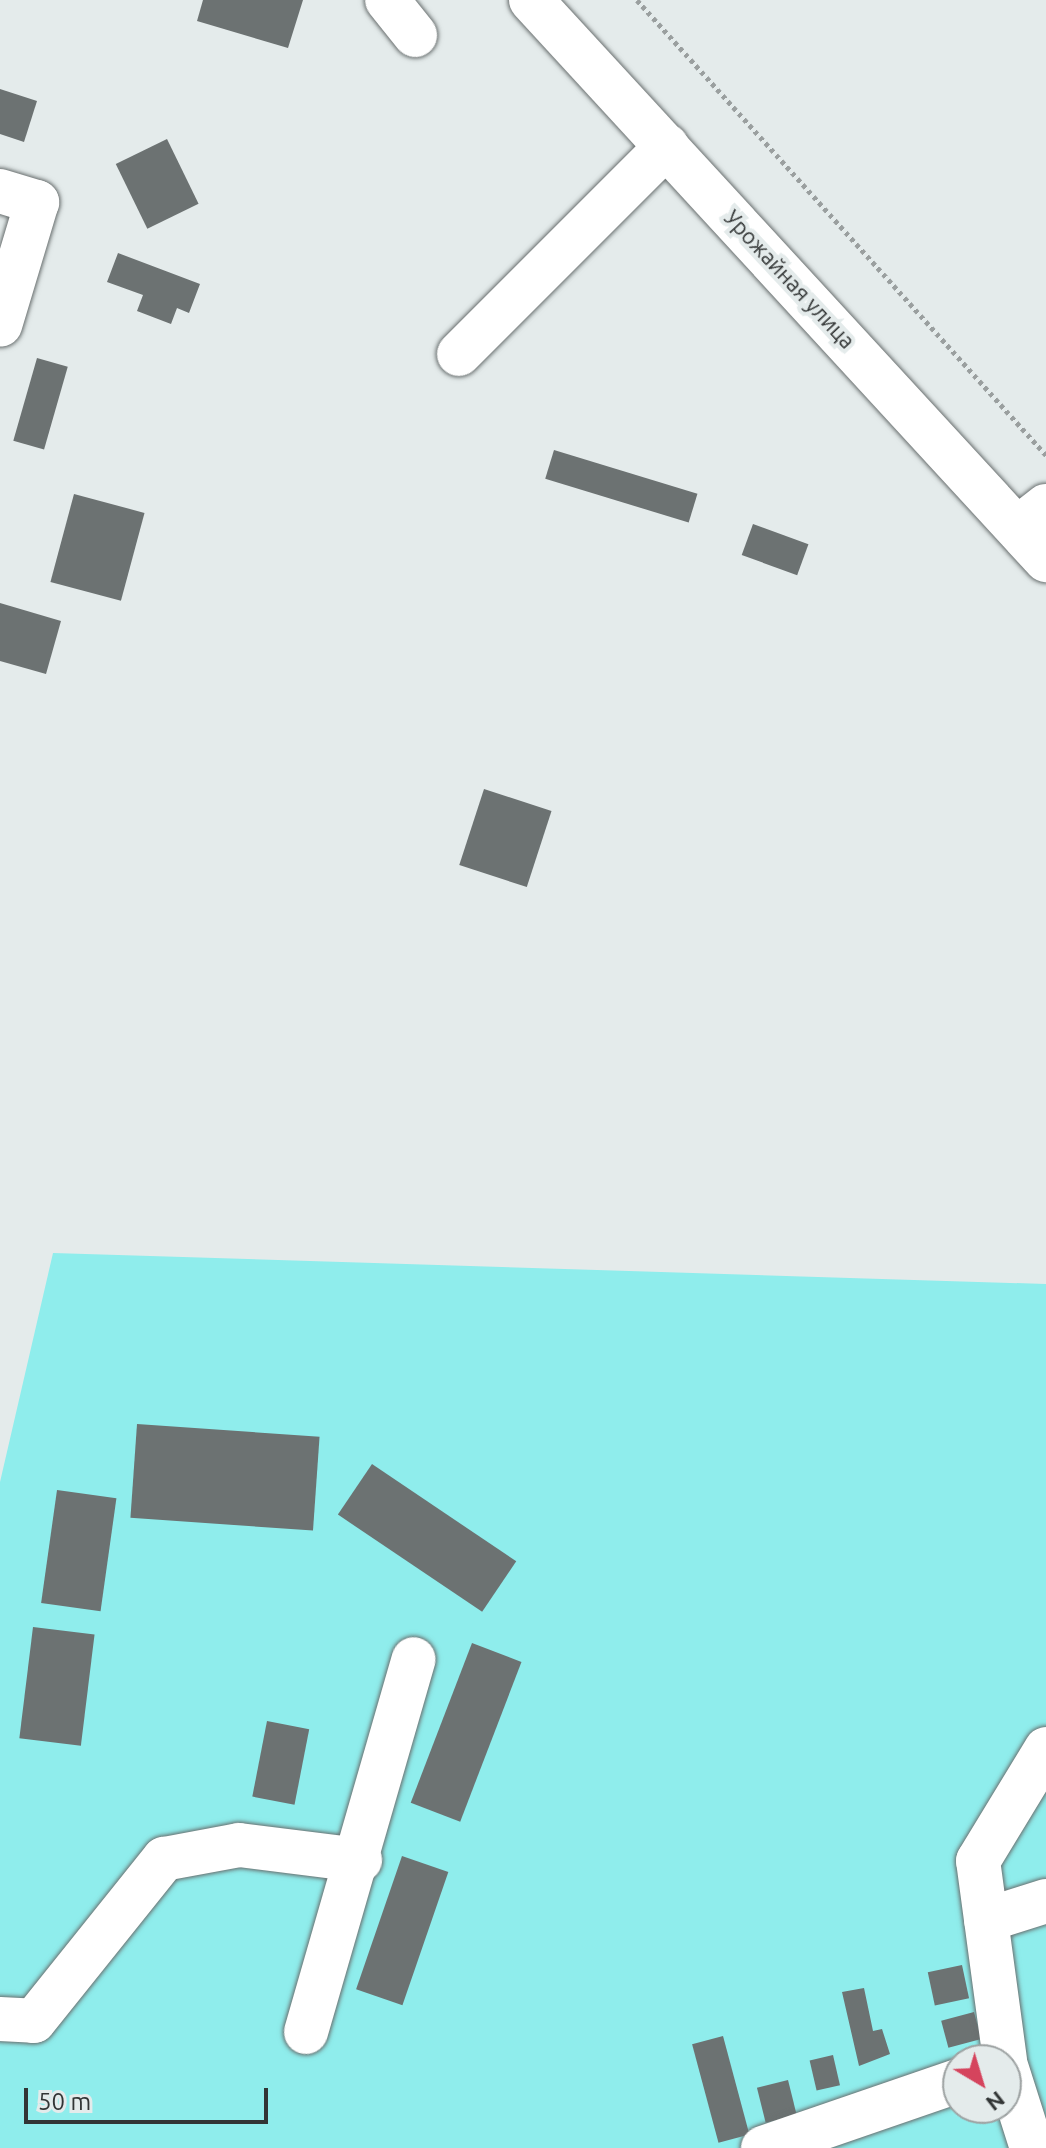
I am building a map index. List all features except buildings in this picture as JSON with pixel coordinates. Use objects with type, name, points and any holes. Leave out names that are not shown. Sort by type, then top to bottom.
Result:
[{"type":"street","points":[[387,0],[415,35]]},
{"type":"street","name":"Урожайная улица","points":[[531,0],[1037,531]]},
{"type":"street","points":[[459,354],[667,146]]},
{"type":"street","points":[[0,191],[37,202],[0,325]]},
{"type":"street","points":[[306,2032],[360,1860],[414,1659]]},
{"type":"street","points":[[1003,2044],[978,1861],[1046,1749]]},
{"type":"street","points":[[0,2019],[34,2021],[164,1859],[239,1845],[360,1860]]},
{"type":"street","points":[[986,1920],[1046,1901]]},
{"type":"street","points":[[763,2148],[942,2086]]},
{"type":"street","points":[[1022,2115],[1032,2148]]},
{"type":"path","points":[[637,0],[1046,455]]},
{"type":"shaded area","points":[[53,1253],[1046,1284],[1046,2148],[0,2148],[0,1482]]}]
